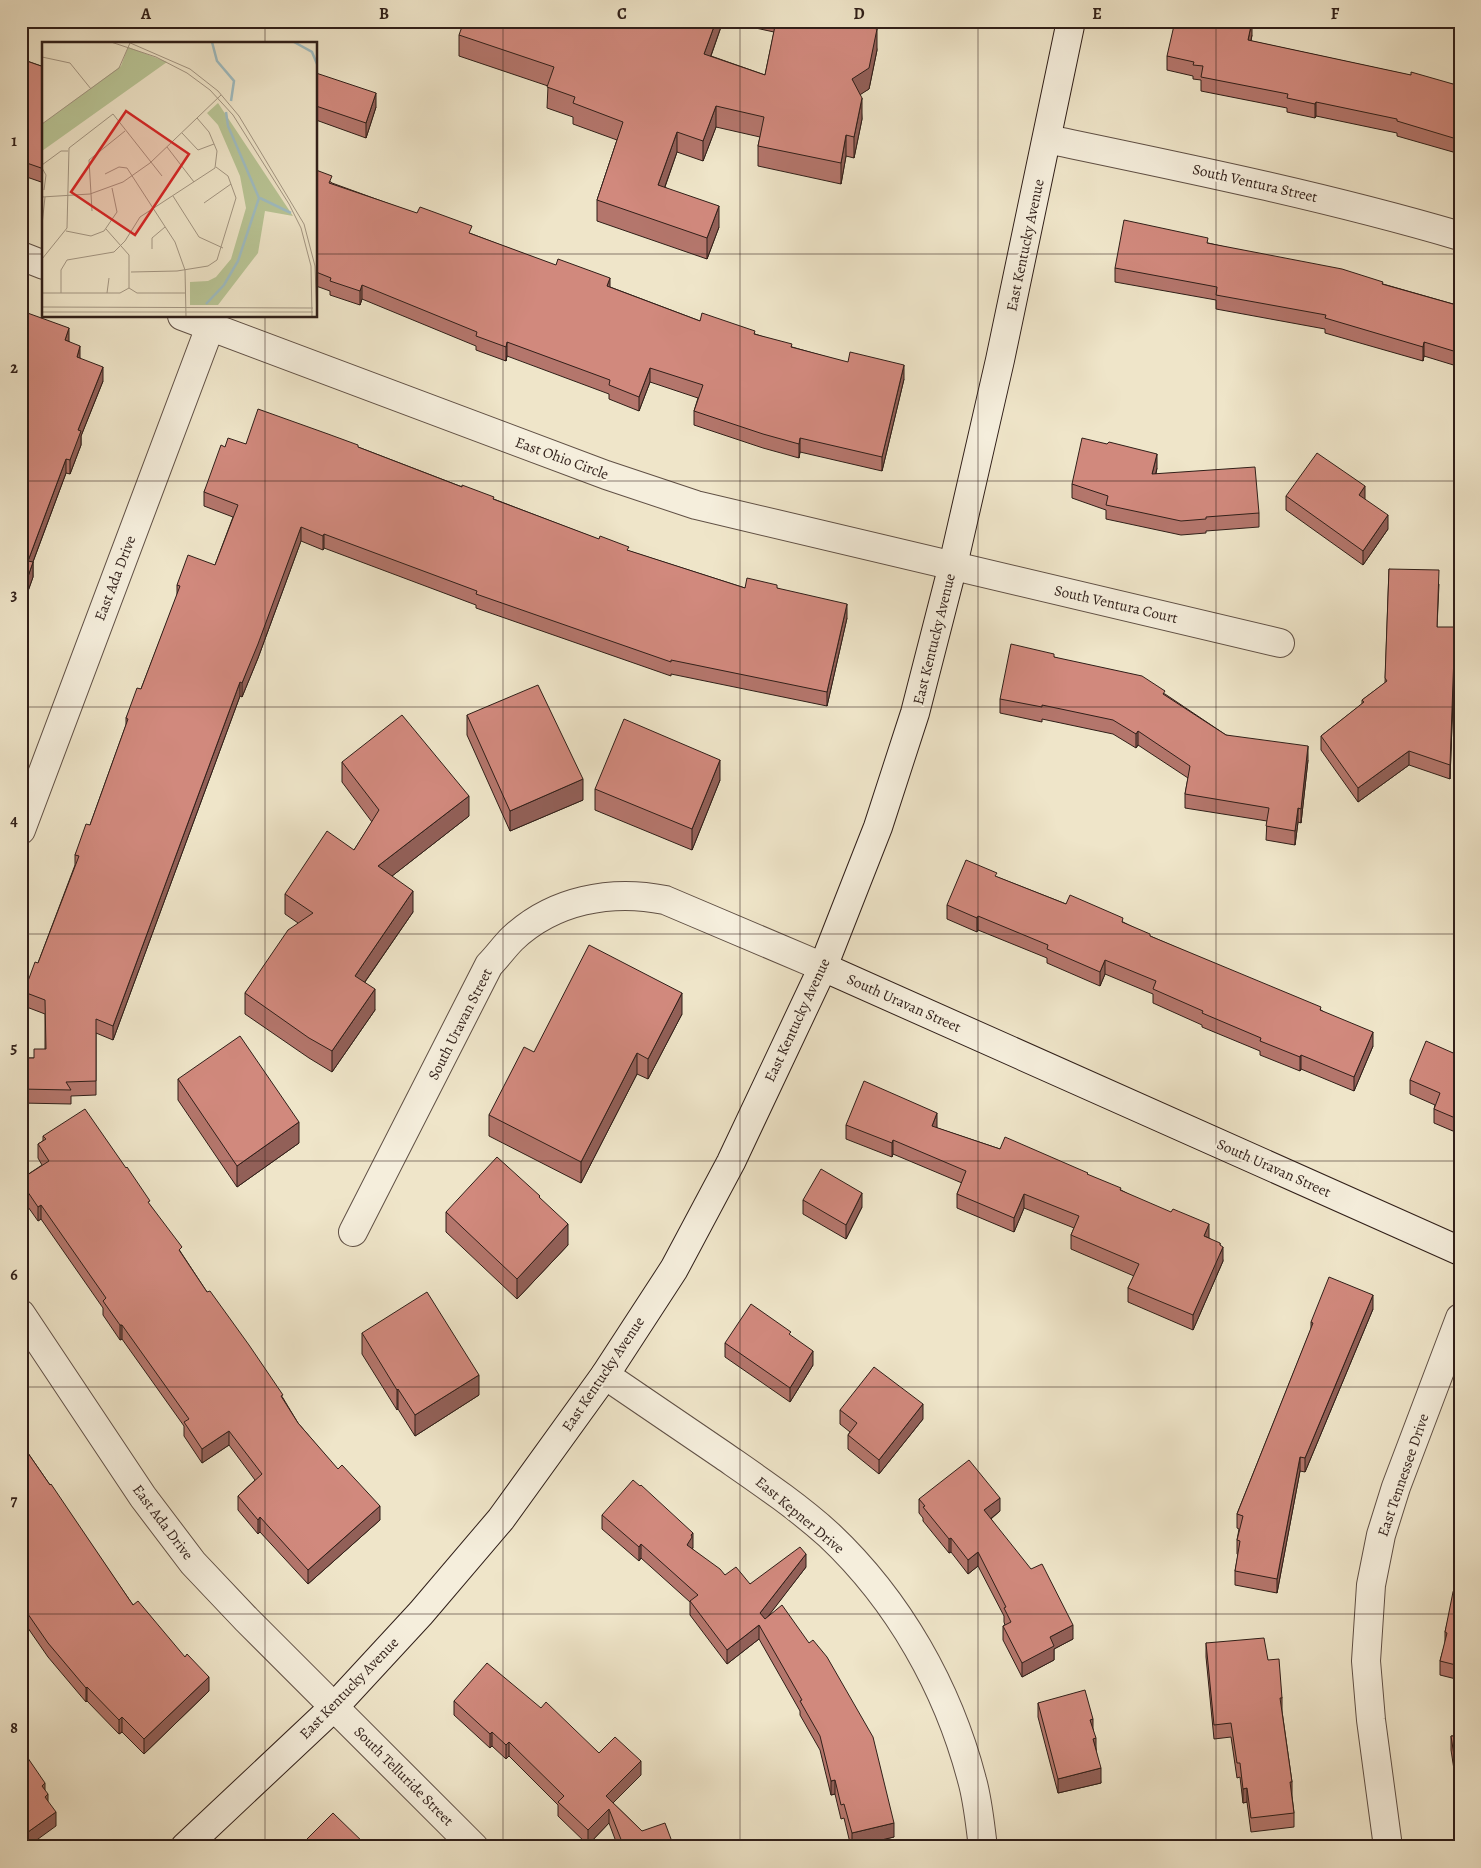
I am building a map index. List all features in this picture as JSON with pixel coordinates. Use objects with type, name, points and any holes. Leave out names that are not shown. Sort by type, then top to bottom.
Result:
[{"type":"street","name":"East Kentucky Avenue","points":[[184,1847],[335,1706],[421,1613],[501,1519],[605,1376],[674,1269],[731,1162],[823,967],[878,827],[915,713],[953,565],[1000,360],[1071,21]]},
{"type":"street","name":"South Ventura Street","points":[[1047,139],[1265,185],[1383,213],[1460,236]]},
{"type":"street","points":[[21,256],[42,264]]},
{"type":"street","name":"East Ohio Circle","points":[[188,318],[606,475],[696,505],[953,565]]},
{"type":"street","name":"East Ada Drive","points":[[21,830],[210,326]]},
{"type":"street","name":"South Ventura Court","points":[[953,565],[1280,642]]},
{"type":"street","name":"South Uravan Street","points":[[353,1232],[489,965],[513,939],[539,919],[573,903],[608,896],[644,896],[665,900],[823,967],[1460,1251]]},
{"type":"street","name":"East Ada Drive","points":[[21,1314],[143,1497],[193,1563],[247,1620],[335,1706]]},
{"type":"street","name":"East Tennessee Drive","points":[[1388,1847],[1371,1720],[1366,1661],[1371,1585],[1381,1536],[1396,1487],[1460,1318]]},
{"type":"street","name":"East Kepner Drive","points":[[605,1376],[767,1486],[829,1535],[865,1573],[898,1614],[925,1659],[947,1706],[972,1780],[983,1847]]},
{"type":"street","name":"South Telluride Street","points":[[335,1706],[474,1847]]},
{"type":"building","points":[[464,21],[634,21],[644,24],[645,21],[716,21],[704,54],[765,75],[776,21],[870,21],[869,27],[877,29],[869,68],[852,79],[862,98],[854,137],[846,135],[841,163],[758,146],[764,117],[716,106],[703,141],[677,132],[658,185],[719,206],[707,238],[597,200],[623,122],[573,103],[575,97],[547,87],[554,67],[459,35]]},
{"type":"building","points":[[1175,21],[1252,21],[1248,40],[1411,75],[1411,72],[1460,86],[1460,140],[1397,121],[1397,119],[1316,102],[1315,104],[1287,98],[1288,94],[1201,77],[1203,66],[1193,65],[1194,62],[1167,56]]},
{"type":"building","points":[[21,59],[42,66],[42,168],[21,161]]},
{"type":"building","points":[[318,74],[376,93],[366,123],[318,107]]},
{"type":"building","points":[[318,171],[332,176],[329,183],[417,213],[420,207],[472,226],[469,233],[556,265],[558,259],[610,278],[607,286],[700,321],[702,313],[755,331],[754,334],[792,344],[791,347],[848,362],[850,352],[904,365],[882,457],[800,438],[799,444],[694,411],[703,385],[650,368],[639,397],[609,385],[610,380],[507,342],[506,347],[476,336],[477,332],[362,285],[360,291],[330,281],[331,278],[318,273]]},
{"type":"building","points":[[1124,220],[1208,238],[1207,243],[1342,269],[1383,282],[1382,284],[1460,306],[1460,353],[1424,342],[1423,347],[1325,318],[1326,315],[1216,295],[1217,287],[1115,268]]},
{"type":"building","points":[[22,311],[69,328],[65,340],[80,346],[77,357],[103,367],[78,430],[81,431],[70,460],[66,459],[28,561],[33,562],[22,594],[21,313]]},
{"type":"building","points":[[258,409],[358,445],[358,447],[462,487],[462,485],[494,497],[493,499],[599,539],[600,536],[629,547],[627,550],[745,588],[747,578],[777,585],[777,588],[847,604],[827,692],[671,660],[671,662],[476,594],[477,591],[301,527],[258,644],[242,683],[240,682],[113,1026],[96,1019],[96,1081],[66,1082],[71,1090],[21,1089],[21,1058],[34,1058],[34,1049],[46,1049],[45,1000],[24,992],[35,962],[38,963],[79,856],[75,855],[86,824],[90,825],[128,719],[126,718],[137,688],[141,689],[180,586],[177,585],[188,555],[215,565],[238,505],[204,492],[221,445],[225,447],[228,438],[246,444]]},
{"type":"building","points":[[1082,438],[1107,444],[1109,442],[1157,454],[1152,474],[1255,467],[1259,513],[1181,521],[1106,505],[1108,496],[1072,484]]},
{"type":"building","points":[[1317,453],[1365,486],[1359,495],[1388,515],[1363,551],[1286,496]]},
{"type":"building","points":[[1389,569],[1439,570],[1437,627],[1455,627],[1450,765],[1409,751],[1358,788],[1321,736],[1387,681],[1385,678]]},
{"type":"building","points":[[1011,644],[1054,654],[1054,657],[1142,676],[1165,691],[1163,694],[1226,735],[1308,746],[1301,809],[1298,808],[1295,831],[1266,826],[1269,808],[1185,794],[1190,766],[1138,731],[1136,734],[1113,720],[1042,705],[1042,707],[1000,699]]},
{"type":"building","points":[[538,685],[583,779],[510,811],[467,715]]},
{"type":"building","points":[[402,715],[469,796],[378,866],[413,891],[355,976],[375,989],[332,1051],[309,1038],[245,993],[288,930],[313,913],[285,894],[327,831],[354,850],[379,810],[342,762]]},
{"type":"building","points":[[624,719],[720,760],[692,829],[595,789]]},
{"type":"building","points":[[966,860],[997,873],[995,876],[1066,904],[1070,895],[1123,918],[1122,922],[1150,934],[1150,936],[1321,1007],[1320,1010],[1373,1032],[1354,1077],[1301,1055],[1300,1057],[1260,1041],[1261,1038],[1202,1013],[1203,1011],[1153,989],[1156,981],[1105,960],[1100,972],[1047,949],[1048,945],[947,905]]},
{"type":"building","points":[[1460,927],[1460,942],[1455,939]]},
{"type":"building","points":[[589,945],[682,993],[648,1059],[637,1053],[581,1162],[489,1115],[524,1047],[534,1052]]},
{"type":"building","points":[[240,1036],[299,1122],[237,1166],[178,1079]]},
{"type":"building","points":[[1426,1041],[1460,1056],[1460,1120],[1434,1109],[1440,1093],[1410,1080]]},
{"type":"building","points":[[864,1081],[937,1113],[932,1126],[1000,1149],[1005,1137],[1171,1212],[1173,1209],[1209,1224],[1204,1236],[1220,1243],[1223,1247],[1193,1315],[1128,1288],[1139,1264],[1071,1235],[1079,1216],[1024,1194],[1014,1218],[957,1194],[966,1171],[893,1140],[892,1143],[846,1125]]},
{"type":"building","points":[[85,1109],[127,1167],[150,1201],[148,1202],[182,1247],[179,1250],[207,1292],[210,1291],[283,1395],[281,1396],[298,1423],[338,1469],[342,1465],[380,1506],[308,1570],[260,1517],[258,1520],[238,1496],[262,1474],[229,1431],[202,1449],[184,1422],[189,1419],[103,1301],[106,1298],[41,1205],[38,1207],[21,1182],[21,1179],[49,1161],[38,1144],[46,1139],[43,1136]]},
{"type":"building","points":[[497,1157],[568,1224],[517,1279],[446,1212]]},
{"type":"building","points":[[821,1169],[862,1193],[846,1225],[803,1200]]},
{"type":"building","points":[[1329,1277],[1373,1295],[1305,1458],[1300,1457],[1277,1579],[1235,1571],[1240,1541],[1237,1540],[1243,1516],[1237,1514],[1313,1323],[1311,1322]]},
{"type":"building","points":[[427,1292],[479,1375],[415,1415],[397,1390],[362,1333]]},
{"type":"building","points":[[751,1304],[791,1332],[789,1334],[813,1351],[790,1388],[725,1343]]},
{"type":"building","points":[[874,1367],[923,1404],[879,1460],[848,1435],[857,1423],[840,1410]]},
{"type":"building","points":[[21,1443],[133,1605],[138,1601],[185,1657],[187,1654],[209,1677],[144,1739],[122,1717],[119,1720],[86,1688],[48,1643],[21,1604]]},
{"type":"building","points":[[969,1460],[1000,1498],[984,1510],[1031,1569],[1042,1564],[1073,1625],[1050,1637],[1054,1646],[1022,1663],[1003,1626],[1011,1622],[1004,1608],[1006,1607],[978,1552],[968,1560],[923,1507],[925,1506],[919,1499]]},
{"type":"building","points":[[633,1480],[641,1485],[693,1533],[687,1545],[720,1569],[725,1575],[736,1567],[750,1584],[800,1547],[806,1554],[760,1613],[765,1619],[782,1605],[809,1643],[813,1640],[827,1657],[873,1737],[894,1823],[852,1833],[844,1804],[841,1805],[835,1780],[831,1781],[820,1736],[800,1701],[802,1700],[759,1625],[727,1650],[690,1601],[698,1595],[641,1544],[639,1547],[602,1515]]},
{"type":"building","points":[[1460,1571],[1460,1666],[1440,1661],[1447,1633],[1445,1632],[1453,1592]]},
{"type":"building","points":[[1264,1638],[1268,1660],[1279,1659],[1282,1698],[1280,1698],[1292,1782],[1290,1782],[1294,1813],[1251,1818],[1247,1788],[1243,1789],[1240,1763],[1237,1763],[1231,1723],[1214,1725],[1206,1643]]},
{"type":"building","points":[[487,1663],[541,1708],[546,1702],[599,1753],[615,1737],[641,1761],[606,1796],[642,1831],[665,1823],[674,1847],[624,1847],[609,1809],[588,1830],[558,1802],[564,1796],[509,1742],[506,1745],[492,1732],[490,1734],[454,1701]]},
{"type":"building","points":[[1085,1690],[1093,1719],[1090,1720],[1096,1738],[1093,1739],[1101,1768],[1058,1779],[1038,1703]]},
{"type":"building","points":[[1451,1736],[1460,1736],[1460,1775],[1457,1775]]},
{"type":"building","points":[[21,1748],[45,1783],[42,1786],[48,1794],[45,1797],[56,1812],[21,1837]]},
{"type":"building","points":[[333,1813],[368,1847],[299,1847]]}]
